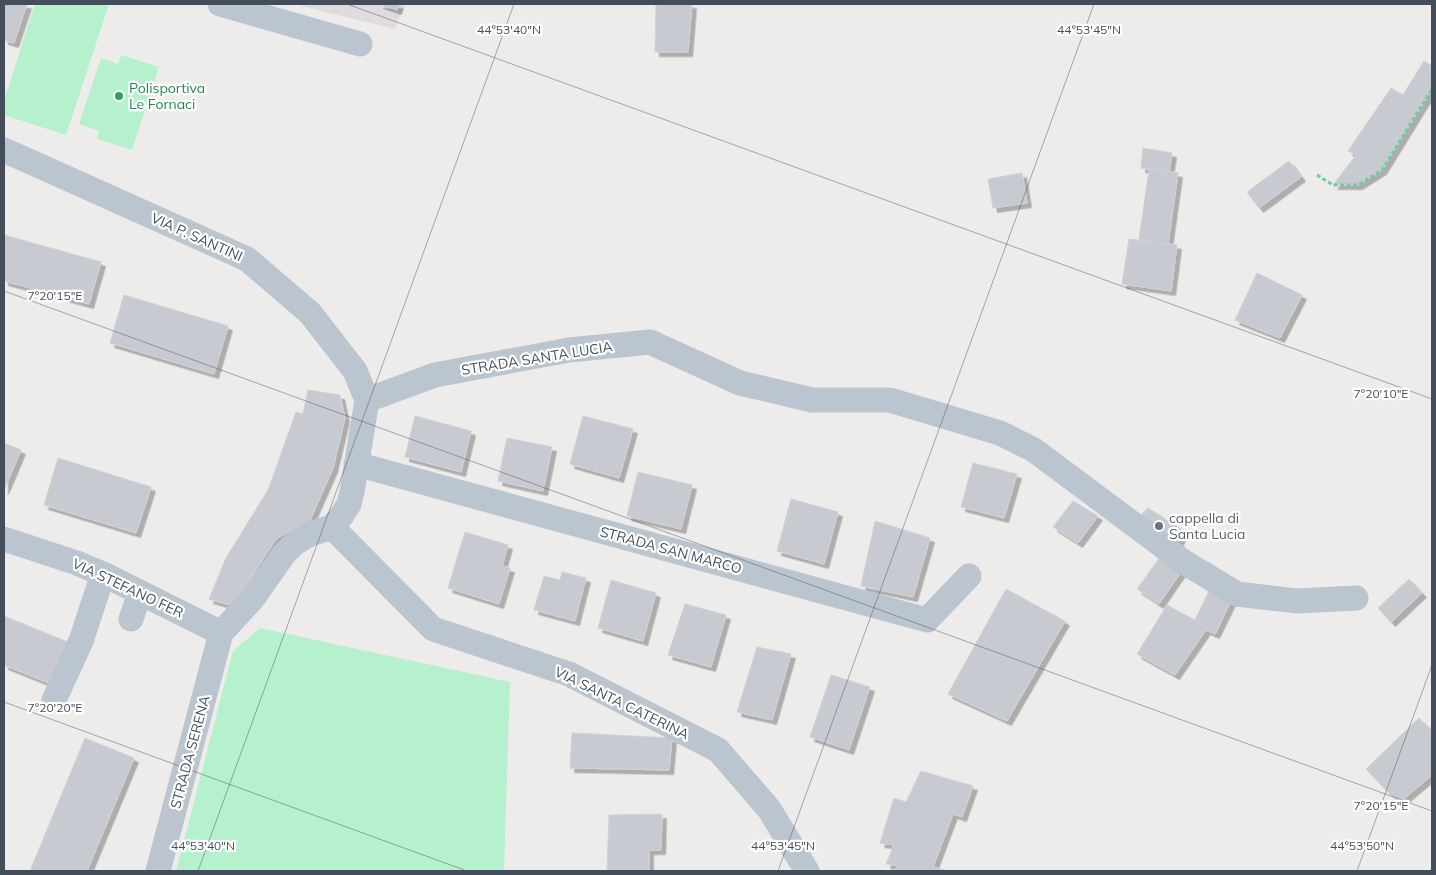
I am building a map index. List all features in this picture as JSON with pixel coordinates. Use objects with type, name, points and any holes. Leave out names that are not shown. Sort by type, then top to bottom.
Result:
[{"type":"street","points":[[220,4],[360,44]]},
{"type":"street","name":"VIA P. SANTINI","points":[[4,150],[247,259],[310,314],[355,371],[367,400]]},
{"type":"street","name":"STRADA SANTA LUCIA","points":[[367,400],[435,375],[569,350],[650,342],[740,383],[812,400],[890,400],[1000,433],[1034,450],[1184,562],[1238,594],[1297,601],[1356,598]]},
{"type":"street","points":[[221,633],[253,598],[284,554],[295,543],[310,534],[332,527],[349,504],[367,400]]},
{"type":"street","name":"STRADA SAN MARCO","points":[[356,464],[927,620],[969,576]]},
{"type":"street","name":"VIA SANTA CATERINA","points":[[332,527],[433,630],[569,674],[718,750],[769,809],[807,871]]},
{"type":"street","name":"VIA STEFANO FER","points":[[4,539],[77,563],[103,574],[221,633]]},
{"type":"street","points":[[54,700],[81,641],[103,574]]},
{"type":"street","points":[[132,619],[140,593]]},
{"type":"street","name":"STRADA SERENA","points":[[158,871],[221,633]]},
{"type":"path","points":[[1317,175],[1333,185],[1358,185],[1382,170],[1432,89]]},
{"type":"shaded area","points":[[302,4],[405,4],[395,29],[301,6]]},
{"type":"green space","points":[[35,4],[109,4],[66,135],[4,115],[4,101]]},
{"type":"green space","name":"Polisportiva Le Fornaci","points":[[121,55],[159,67],[132,150],[97,139],[99,131],[79,124],[101,58],[118,64]]},
{"type":"green space","points":[[260,628],[510,682],[504,871],[176,871],[233,651]]},
{"type":"building","points":[[4,4],[27,4],[14,43],[4,40]]},
{"type":"building","points":[[379,4],[399,4],[397,10]]},
{"type":"building","points":[[656,4],[692,4],[688,52],[655,52]]},
{"type":"building","points":[[1424,61],[1432,66],[1432,89],[1382,170],[1358,185],[1333,185],[1356,155],[1348,151],[1391,88],[1403,95]]},
{"type":"building","points":[[1143,148],[1172,153],[1169,172],[1141,168]]},
{"type":"building","points":[[1289,161],[1301,177],[1259,208],[1247,192]]},
{"type":"building","points":[[1149,169],[1178,173],[1168,244],[1139,240]]},
{"type":"building","points":[[1022,173],[1027,203],[993,208],[988,179]]},
{"type":"building","points":[[4,235],[101,262],[89,304],[4,281]]},
{"type":"building","points":[[1129,239],[1177,245],[1171,291],[1122,284]]},
{"type":"building","points":[[1257,273],[1302,295],[1280,338],[1235,320]]},
{"type":"building","points":[[124,295],[228,326],[214,374],[110,343]]},
{"type":"building","points":[[308,390],[340,395],[345,418],[333,468],[308,525],[303,523],[276,539],[233,606],[209,599],[226,558],[268,490],[296,412],[303,414]]},
{"type":"building","points":[[415,416],[471,431],[461,472],[405,457]]},
{"type":"building","points":[[583,416],[633,429],[619,478],[570,464]]},
{"type":"building","points":[[507,438],[552,447],[543,491],[498,481]]},
{"type":"building","points":[[4,443],[21,450],[4,490]]},
{"type":"building","points":[[58,458],[151,487],[136,533],[44,505]]},
{"type":"building","points":[[973,463],[1017,474],[1004,518],[961,507]]},
{"type":"building","points":[[638,472],[692,485],[681,529],[627,516]]},
{"type":"building","points":[[791,499],[838,512],[824,564],[777,551]]},
{"type":"building","points":[[1073,501],[1098,516],[1078,543],[1053,527]]},
{"type":"building","name":"cappella di Santa Lucia","points":[[1148,508],[1184,531],[1174,550],[1135,521]]},
{"type":"building","points":[[875,521],[930,538],[913,597],[861,586]]},
{"type":"building","points":[[465,532],[508,545],[502,566],[510,568],[499,604],[448,588]]},
{"type":"building","points":[[1163,553],[1183,569],[1159,604],[1137,589]]},
{"type":"building","points":[[562,572],[586,578],[575,621],[534,610],[544,576],[560,580]]},
{"type":"building","points":[[1409,579],[1422,593],[1391,622],[1378,608]]},
{"type":"building","points":[[611,580],[656,593],[643,641],[598,628]]},
{"type":"building","points":[[1006,589],[1065,621],[1007,721],[948,694]]},
{"type":"building","points":[[1210,589],[1233,597],[1215,634],[1206,630],[1208,627],[1195,620]]},
{"type":"building","points":[[685,604],[726,615],[711,667],[668,655]]},
{"type":"building","points":[[1167,605],[1208,627],[1175,675],[1137,654]]},
{"type":"building","points":[[4,616],[68,642],[51,684],[4,665]]},
{"type":"building","points":[[757,647],[791,654],[772,720],[737,712]]},
{"type":"building","points":[[831,675],[870,687],[849,750],[810,737]]},
{"type":"building","points":[[1419,718],[1432,731],[1432,775],[1399,803],[1366,769]]},
{"type":"building","points":[[572,733],[672,738],[669,770],[570,768]]},
{"type":"building","points":[[85,738],[134,758],[87,871],[30,871]]},
{"type":"building","points":[[921,771],[973,786],[962,817],[953,814],[933,867],[948,871],[895,871],[897,865],[886,864],[894,845],[880,843],[894,798],[906,802]]},
{"type":"building","points":[[662,814],[661,850],[649,850],[649,871],[607,871],[609,815]]},
{"type":"place","name":"Polisportiva Le Fornaci","points":[[119,96]]},
{"type":"place","name":"cappella di Santa Lucia","points":[[1159,526]]}]
